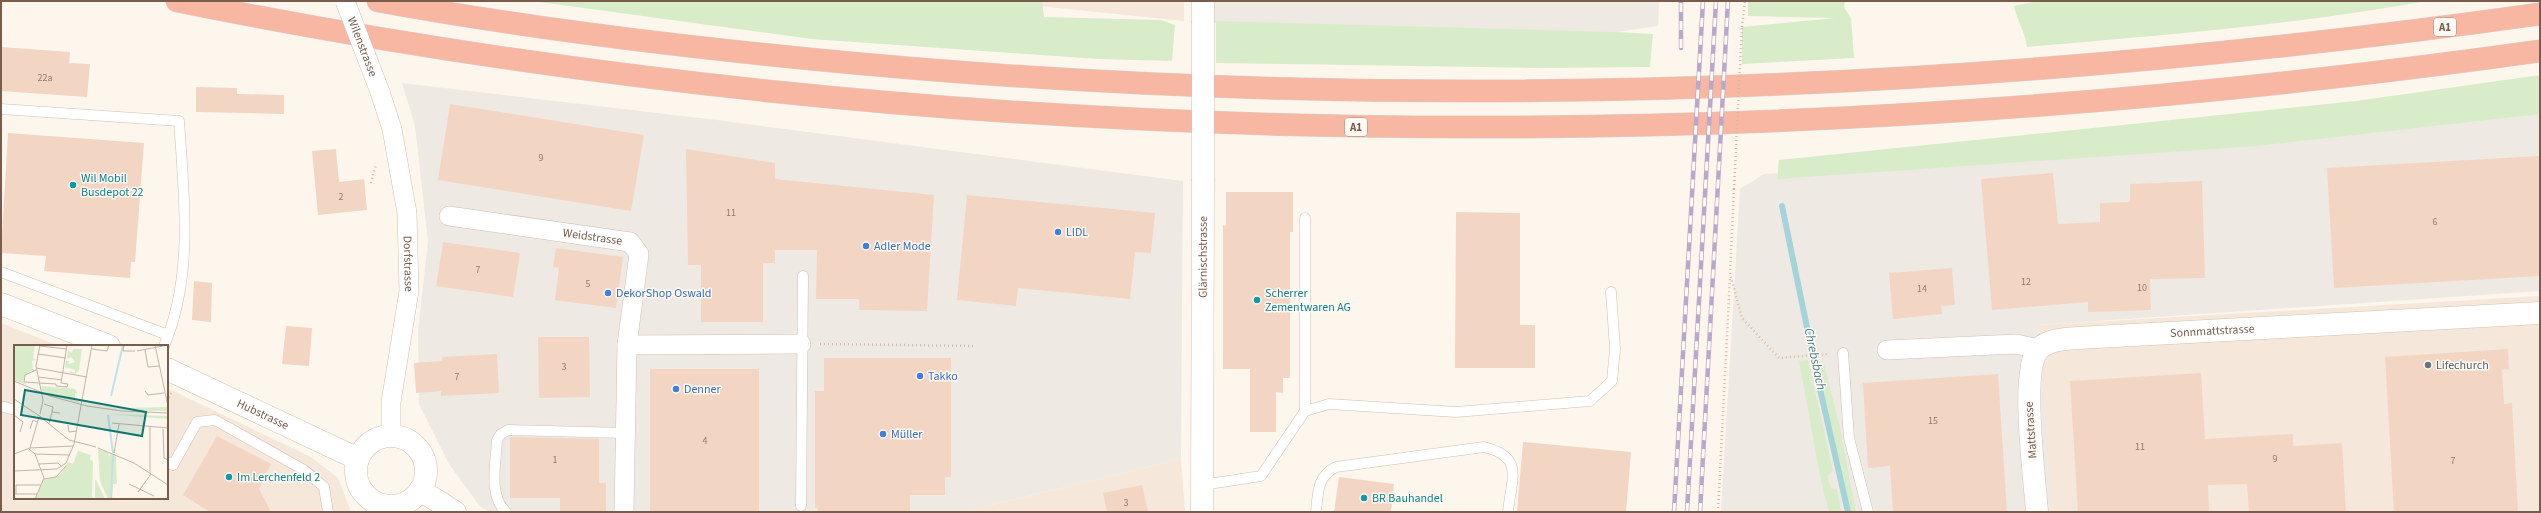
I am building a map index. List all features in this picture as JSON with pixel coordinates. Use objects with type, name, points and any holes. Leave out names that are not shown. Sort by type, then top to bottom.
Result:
[{"type":"highway","name":"A1","points":[[177,1],[426,47],[630,76],[758,91],[998,112],[1326,127],[1608,127],[1913,114],[2053,105],[2214,90],[2540,51]]},
{"type":"highway","name":"A1","points":[[378,1],[638,40],[880,66],[1198,86],[1454,91],[1780,85],[1995,72],[2280,47],[2540,14]]},
{"type":"street","name":"Wilenstrasse","points":[[346,1],[380,92]]},
{"type":"street","name":"Glärnischstrasse","points":[[1202,512],[1203,11]]},
{"type":"street","name":"Dorfstrasse","points":[[380,92],[392,129],[407,213],[409,291],[391,402],[391,436]]},
{"type":"street","name":"Weidstrasse","points":[[449,216],[630,242],[639,254],[627,345],[624,512]]},
{"type":"street","points":[[1,304],[106,345]]},
{"type":"street","name":"Sonnmattstrasse","points":[[2039,349],[2059,340],[2078,338],[2540,313]]},
{"type":"street","points":[[627,345],[801,344]]},
{"type":"street","points":[[1886,350],[2016,344],[2039,349]]},
{"type":"street","name":"Mattstrasse","points":[[2037,512],[2029,388],[2030,369],[2039,349]]},
{"type":"street","name":"Hubstrasse","points":[[168,369],[358,459]]},
{"type":"street","points":[[391,436],[403,438],[414,445],[422,454],[426,466],[425,479],[420,490],[414,497],[397,506],[377,508],[362,490],[358,480],[358,459],[363,450],[371,443],[381,438],[391,436]]},
{"type":"street","points":[[420,490],[455,512]]},
{"type":"lane","points":[[1,109],[179,121],[185,211],[180,297],[164,345]]},
{"type":"lane","points":[[1202,485],[1261,476],[1304,411],[1305,218]]},
{"type":"lane","points":[[1,272],[168,335]]},
{"type":"lane","points":[[801,506],[801,344],[803,276]]},
{"type":"lane","points":[[1304,411],[1329,404],[1456,412],[1590,401],[1612,381],[1614,349],[1611,292]]},
{"type":"lane","points":[[1842,353],[1849,438],[1868,512]]},
{"type":"lane","points":[[1,406],[14,410]]},
{"type":"lane","points":[[168,463],[172,465],[197,422],[215,420],[304,470],[324,487],[328,512]]},
{"type":"lane","points":[[506,512],[499,506],[495,493],[497,440],[501,434],[508,430],[625,433]]},
{"type":"lane","points":[[1316,512],[1321,478],[1326,471],[1336,467],[1484,448],[1499,451],[1509,457],[1513,466],[1508,512]]},
{"type":"path","points":[[1718,512],[1742,27],[1745,1]]},
{"type":"path","points":[[1730,274],[1742,318],[1779,358],[1821,354]]},
{"type":"path","points":[[801,344],[976,346]]},
{"type":"shaded area","points":[[775,1],[1184,1],[1184,21],[1019,4]]},
{"type":"shaded area","points":[[1203,1],[1659,1],[1658,26],[1616,32],[1249,28],[1203,21]]},
{"type":"shaded area","points":[[402,83],[717,120],[1183,181],[1181,459],[962,512],[489,512],[479,505],[449,464],[419,404],[418,332],[428,241],[415,126]]},
{"type":"shaded area","points":[[2540,112],[2540,291],[2038,325],[2053,512],[1721,512],[1740,189],[1764,174],[2104,156]]},
{"type":"shaded area","points":[[2540,296],[2540,512],[2047,512],[2038,325]]},
{"type":"shaded area","points":[[1,323],[56,345],[14,345],[14,499],[168,499],[168,388],[311,457],[338,478],[351,512],[1,512]]},
{"type":"shaded area","points":[[1181,459],[1185,512],[962,512]]},
{"type":"green space","points":[[532,1],[1042,1],[1044,17],[1161,20],[1175,25],[1172,61],[1098,59],[812,39]]},
{"type":"green space","points":[[1748,1],[1845,1],[1844,7],[1851,18],[1854,58],[1742,64],[1742,27],[1835,18],[1748,16]]},
{"type":"green space","points":[[2037,1],[2427,1],[2328,17],[2278,23],[2178,34],[2027,47],[2025,36],[2014,6]]},
{"type":"green space","points":[[1216,21],[1653,34],[1650,67],[1539,68],[1216,63]]},
{"type":"green space","points":[[2540,75],[2540,114],[2257,146],[1777,179],[1779,160],[2356,101]]},
{"type":"green space","points":[[1808,360],[1833,471],[1827,476],[1831,488],[1837,490],[1841,512],[1829,512],[1822,486],[1799,361]]},
{"type":"green space","points":[[1814,362],[1824,364],[1840,428],[1856,512],[1849,512],[1837,468]]},
{"type":"building","points":[[1,47],[70,52],[69,63],[90,64],[87,97],[1,91]]},
{"type":"building","points":[[196,87],[237,88],[237,94],[284,95],[284,114],[196,112]]},
{"type":"building","points":[[450,104],[644,135],[631,211],[438,180]]},
{"type":"building","name":"Wil Mobil Busdepot 22","points":[[8,133],[144,143],[135,262],[131,262],[130,278],[44,271],[46,256],[1,253]]},
{"type":"building","points":[[336,149],[339,182],[364,179],[367,210],[318,215],[312,151]]},
{"type":"building","points":[[686,149],[775,163],[775,179],[934,195],[927,311],[859,310],[859,299],[816,299],[817,250],[775,250],[775,263],[763,263],[763,322],[701,322],[701,265],[688,265]]},
{"type":"building","points":[[2540,156],[2540,276],[2334,288],[2327,168]]},
{"type":"building","points":[[2053,173],[2058,224],[2100,222],[2100,203],[2130,202],[2130,184],[2202,181],[2205,278],[2150,279],[2151,310],[2088,312],[2088,302],[1992,310],[1981,179]]},
{"type":"building","name":"Scherrer Zementwaren AG","points":[[1226,192],[1293,192],[1293,232],[1290,232],[1290,378],[1283,378],[1283,393],[1276,392],[1276,432],[1250,432],[1250,369],[1223,369],[1223,225],[1226,226]]},
{"type":"building","name":"LIDL","points":[[967,195],[1155,213],[1151,253],[1135,252],[1130,299],[1018,288],[1016,306],[957,300]]},
{"type":"building","points":[[1456,212],[1520,213],[1520,325],[1535,325],[1535,368],[1455,368]]},
{"type":"building","points":[[443,242],[520,253],[513,297],[436,286]]},
{"type":"building","points":[[556,248],[623,257],[616,308],[555,300],[559,268],[553,267]]},
{"type":"building","points":[[1952,268],[1955,305],[1941,306],[1942,314],[1893,319],[1889,273]]},
{"type":"building","points":[[194,281],[212,283],[211,322],[192,320]]},
{"type":"building","points":[[286,326],[312,328],[309,366],[282,364]]},
{"type":"building","points":[[538,337],[589,337],[590,397],[539,398]]},
{"type":"building","points":[[2508,349],[2509,369],[2502,370],[2504,404],[2512,403],[2518,512],[2394,512],[2385,357]]},
{"type":"building","points":[[497,354],[499,393],[441,396],[441,391],[416,393],[414,363],[442,361],[442,357]]},
{"type":"building","name":"Müller","points":[[824,358],[951,358],[951,477],[945,477],[945,495],[910,495],[910,512],[818,512],[818,508],[815,508],[815,391],[824,391]]},
{"type":"building","points":[[650,369],[759,369],[759,512],[650,512]]},
{"type":"building","points":[[2201,373],[2205,439],[2293,434],[2293,446],[2342,443],[2346,512],[2249,512],[2247,484],[2208,485],[2209,512],[2078,512],[2070,381]]},
{"type":"building","points":[[1998,374],[2007,512],[1893,512],[1890,466],[1868,468],[1863,383]]},
{"type":"building","name":"Im Lerchenfeld 2","points":[[217,436],[271,464],[259,489],[271,512],[210,512],[183,495]]},
{"type":"building","points":[[510,437],[599,439],[599,483],[606,483],[606,512],[560,512],[560,498],[510,498]]},
{"type":"building","points":[[1523,442],[1631,452],[1626,512],[1517,512]]},
{"type":"building","name":"BR Bauhandel","points":[[1339,477],[1394,484],[1391,512],[1334,512]]},
{"type":"building","points":[[1142,485],[1148,512],[1107,512],[1103,493]]},
{"type":"waterway","name":"Chrebsbach","points":[[1782,206],[1817,376],[1848,512]]},
{"type":"railway","points":[[1681,1],[1681,48]]},
{"type":"railway","points":[[1674,512],[1703,1]]},
{"type":"railway","points":[[1687,512],[1716,1]]},
{"type":"railway","points":[[1700,512],[1728,1]]},
{"type":"place","name":"Wil Mobil Busdepot 22","points":[[73,185]]},
{"type":"place","name":"LIDL","points":[[1058,232]]},
{"type":"place","name":"Adler Mode","points":[[866,246]]},
{"type":"place","name":"DekorShop Oswald","points":[[608,293]]},
{"type":"place","name":"Scherrer Zementwaren AG","points":[[1257,300]]},
{"type":"place","name":"Lifechurch","points":[[2428,365]]},
{"type":"place","name":"Takko","points":[[920,376]]},
{"type":"place","name":"Denner","points":[[676,389]]},
{"type":"place","name":"Müller","points":[[883,434]]},
{"type":"place","name":"Im Lerchenfeld 2","points":[[229,477]]},
{"type":"place","name":"BR Bauhandel","points":[[1364,498]]}]
